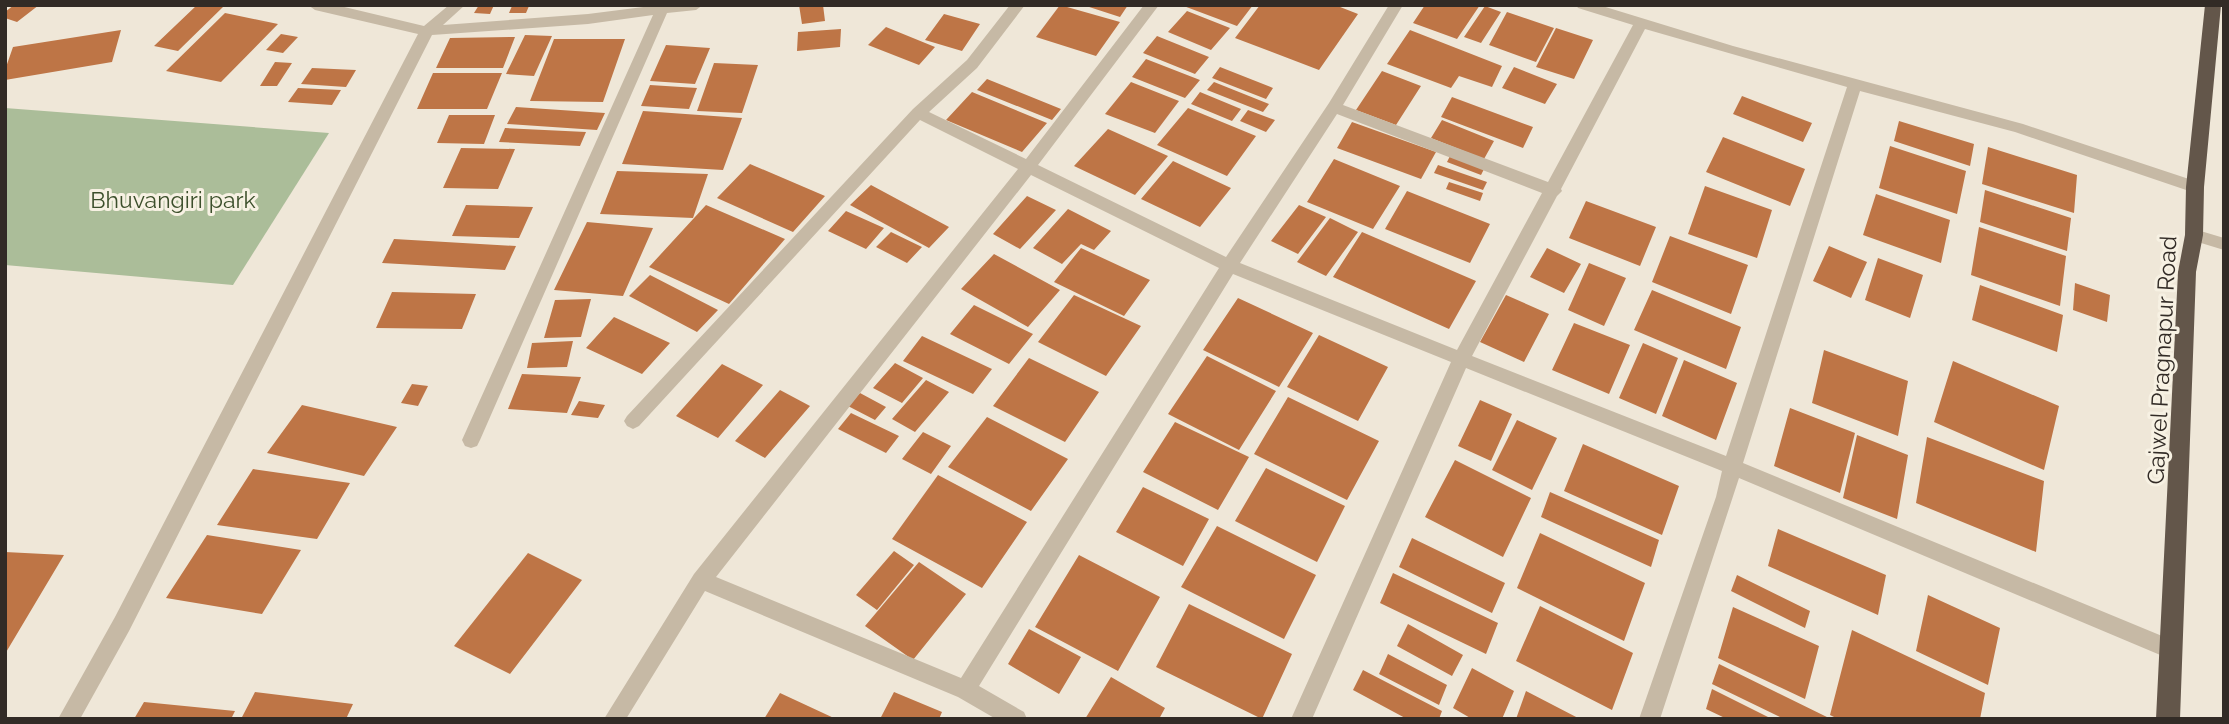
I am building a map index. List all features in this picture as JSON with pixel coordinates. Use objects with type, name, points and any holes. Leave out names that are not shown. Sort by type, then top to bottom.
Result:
[{"type":"highway","name":"Gajwel Pragnapur Road","points":[[2168,719],[2187,272],[2194,235],[2195,187],[2213,5]]},
{"type":"street","points":[[315,5],[427,31],[661,12],[696,5]]},
{"type":"street","points":[[68,719],[122,624],[427,31],[457,5]]},
{"type":"street","points":[[588,19],[596,5]]},
{"type":"street","points":[[633,421],[918,113],[972,64],[1018,5]]},
{"type":"street","points":[[614,719],[701,580],[1028,168],[1152,5]]},
{"type":"street","points":[[965,690],[1229,266],[1334,107],[1396,5]]},
{"type":"street","points":[[1583,5],[1641,24],[2018,128],[2195,187]]},
{"type":"street","points":[[471,440],[661,12]]},
{"type":"street","points":[[1301,719],[1461,359],[1554,191],[1641,24]]},
{"type":"street","points":[[1649,719],[1725,497],[1732,467],[1855,84]]},
{"type":"street","points":[[1334,107],[1554,191]]},
{"type":"street","points":[[918,113],[1229,266],[1732,467],[2172,650]]},
{"type":"street","points":[[2194,235],[2224,244]]},
{"type":"street","points":[[701,580],[965,690],[1017,719]]},
{"type":"green space","name":"Bhuvangiri park","points":[[5,108],[329,133],[233,285],[5,265]]},
{"type":"building","points":[[14,5],[39,5],[17,22],[5,18],[5,12]]},
{"type":"building","points":[[197,5],[224,6],[178,51],[154,46]]},
{"type":"building","points":[[479,5],[494,5],[490,14],[474,13]]},
{"type":"building","points":[[799,5],[823,5],[825,21],[802,24]]},
{"type":"building","points":[[1060,5],[1120,22],[1096,56],[1036,37]]},
{"type":"building","points":[[1083,5],[1128,5],[1120,17]]},
{"type":"building","points":[[1181,5],[1253,5],[1237,26]]},
{"type":"building","points":[[1260,5],[1335,5],[1358,14],[1319,70],[1235,38]]},
{"type":"building","points":[[1425,5],[1480,5],[1457,39],[1413,23]]},
{"type":"building","points":[[512,6],[529,6],[526,13],[509,13]]},
{"type":"building","points":[[1485,6],[1501,12],[1481,43],[1464,37]]},
{"type":"building","points":[[1187,11],[1230,28],[1211,50],[1168,32]]},
{"type":"building","points":[[1507,12],[1554,28],[1536,62],[1489,45]]},
{"type":"building","points":[[225,13],[278,24],[221,82],[166,71]]},
{"type":"building","points":[[944,14],[980,24],[962,51],[925,40]]},
{"type":"building","points":[[886,27],[935,47],[919,65],[868,45]]},
{"type":"building","points":[[1556,28],[1593,40],[1574,79],[1536,67]]},
{"type":"building","points":[[841,29],[840,47],[797,51],[798,32]]},
{"type":"building","points":[[121,30],[112,62],[5,80],[5,70],[13,47]]},
{"type":"building","points":[[1410,30],[1502,66],[1492,87],[1459,76],[1451,88],[1387,64]]},
{"type":"building","points":[[281,34],[298,37],[283,53],[266,50]]},
{"type":"building","points":[[525,35],[552,36],[534,76],[506,74]]},
{"type":"building","points":[[1157,36],[1209,57],[1195,74],[1143,53]]},
{"type":"building","points":[[515,37],[503,68],[436,68],[450,38]]},
{"type":"building","points":[[554,39],[625,39],[603,102],[530,101]]},
{"type":"building","points":[[666,45],[710,48],[695,84],[650,81]]},
{"type":"building","points":[[1146,59],[1200,80],[1185,98],[1132,77]]},
{"type":"building","points":[[275,62],[292,63],[277,86],[260,86]]},
{"type":"building","points":[[714,63],[758,65],[742,113],[697,111]]},
{"type":"building","points":[[1220,67],[1273,88],[1266,99],[1212,78]]},
{"type":"building","points":[[1514,67],[1557,84],[1545,104],[1502,88]]},
{"type":"building","points":[[312,68],[356,70],[346,87],[301,84]]},
{"type":"building","points":[[1382,71],[1421,86],[1396,125],[1356,110]]},
{"type":"building","points":[[433,73],[502,73],[487,109],[417,109]]},
{"type":"building","points":[[987,79],[1061,109],[1052,120],[977,90]]},
{"type":"building","points":[[1131,82],[1179,101],[1155,133],[1105,114]]},
{"type":"building","points":[[1214,82],[1269,104],[1263,112],[1207,90]]},
{"type":"building","points":[[650,85],[697,88],[689,109],[641,106]]},
{"type":"building","points":[[298,88],[341,90],[332,105],[288,102]]},
{"type":"building","points":[[972,92],[1047,123],[1022,152],[946,120]]},
{"type":"building","points":[[1200,92],[1241,109],[1232,121],[1191,104]]},
{"type":"building","points":[[1742,96],[1812,123],[1803,142],[1733,114]]},
{"type":"building","points":[[1452,97],[1533,127],[1523,148],[1441,117]]},
{"type":"building","points":[[516,107],[605,113],[597,130],[507,124]]},
{"type":"building","points":[[1188,108],[1256,136],[1227,176],[1157,145]]},
{"type":"building","points":[[1248,110],[1275,120],[1266,132],[1240,121]]},
{"type":"building","points":[[643,111],[742,118],[723,170],[622,164]]},
{"type":"building","points":[[449,115],[495,115],[484,144],[437,143]]},
{"type":"building","points":[[1442,120],[1494,141],[1484,159],[1431,138]]},
{"type":"building","points":[[1899,121],[1974,144],[1970,166],[1894,141]]},
{"type":"building","points":[[1352,122],[1436,152],[1421,179],[1337,148]]},
{"type":"building","points":[[505,128],[586,132],[580,146],[499,142]]},
{"type":"building","points":[[1108,129],[1168,156],[1135,195],[1074,166]]},
{"type":"building","points":[[1723,137],[1805,169],[1790,206],[1706,172]]},
{"type":"building","points":[[1890,146],[1966,171],[1957,214],[1879,188]]},
{"type":"building","points":[[1988,147],[2077,175],[2074,213],[1982,184]]},
{"type":"building","points":[[461,148],[515,149],[498,189],[443,188]]},
{"type":"building","points":[[1450,156],[1484,169],[1481,175],[1447,162]]},
{"type":"building","points":[[1334,159],[1400,186],[1373,229],[1307,202]]},
{"type":"building","points":[[1173,161],[1231,188],[1200,227],[1141,199]]},
{"type":"building","points":[[750,164],[825,196],[793,232],[717,198]]},
{"type":"building","points":[[1438,165],[1487,182],[1483,190],[1434,173]]},
{"type":"building","points":[[617,171],[708,174],[693,218],[600,214]]},
{"type":"building","points":[[1449,182],[1483,193],[1480,201],[1446,189]]},
{"type":"building","points":[[871,185],[949,227],[929,248],[850,205]]},
{"type":"building","points":[[1705,186],[1772,210],[1757,258],[1688,234]]},
{"type":"building","points":[[1985,190],[2071,218],[2067,251],[1980,222]]},
{"type":"building","points":[[1407,191],[1490,224],[1470,263],[1385,229]]},
{"type":"building","points":[[1876,194],[1950,220],[1941,263],[1863,235]]},
{"type":"building","points":[[1027,196],[1056,210],[1020,249],[993,234]]},
{"type":"building","points":[[1586,201],[1656,227],[1640,266],[1569,238]]},
{"type":"building","points":[[466,205],[533,207],[519,238],[452,236]]},
{"type":"building","points":[[706,205],[785,239],[729,304],[649,267]]},
{"type":"building","points":[[1299,205],[1326,217],[1298,254],[1271,241]]},
{"type":"building","points":[[1068,209],[1111,231],[1094,250],[1081,244],[1062,264],[1033,248]]},
{"type":"building","points":[[846,211],[884,228],[866,249],[828,231]]},
{"type":"building","points":[[1330,218],[1358,232],[1326,276],[1297,262]]},
{"type":"building","points":[[587,222],[653,228],[623,296],[554,290]]},
{"type":"building","points":[[1979,227],[2066,256],[2060,306],[1971,275]]},
{"type":"building","points":[[891,232],[922,247],[907,263],[876,247]]},
{"type":"building","points":[[1362,232],[1476,281],[1449,329],[1333,277]]},
{"type":"building","points":[[1670,236],[1748,265],[1731,314],[1652,282]]},
{"type":"building","points":[[394,239],[516,246],[505,270],[382,263]]},
{"type":"building","points":[[1829,246],[1867,262],[1851,298],[1813,281]]},
{"type":"building","points":[[1081,248],[1150,280],[1124,316],[1054,282]]},
{"type":"building","points":[[1547,248],[1581,264],[1564,293],[1530,277]]},
{"type":"building","points":[[994,254],[1060,290],[1028,327],[961,289]]},
{"type":"building","points":[[1878,258],[1923,275],[1910,318],[1865,300]]},
{"type":"building","points":[[1589,263],[1626,278],[1604,326],[1568,310]]},
{"type":"building","points":[[650,275],[718,310],[697,332],[629,296]]},
{"type":"building","points":[[2075,283],[2110,295],[2107,322],[2073,310]]},
{"type":"building","points":[[1980,285],[2063,315],[2057,352],[1972,320]]},
{"type":"building","points":[[1652,290],[1741,327],[1726,369],[1634,330]]},
{"type":"building","points":[[392,292],[476,294],[462,329],[376,328]]},
{"type":"building","points":[[1074,295],[1141,326],[1106,376],[1038,342]]},
{"type":"building","points":[[1506,295],[1549,314],[1524,362],[1480,342]]},
{"type":"building","points":[[1238,298],[1313,333],[1279,387],[1203,350]]},
{"type":"building","points":[[591,299],[581,337],[544,338],[555,300]]},
{"type":"building","points":[[974,305],[1033,334],[1009,364],[950,334]]},
{"type":"building","points":[[614,317],[670,343],[642,374],[586,348]]},
{"type":"building","points":[[1574,323],[1630,345],[1609,394],[1552,370]]},
{"type":"building","points":[[1319,335],[1388,367],[1358,421],[1287,387]]},
{"type":"building","points":[[922,336],[992,369],[973,394],[903,361]]},
{"type":"building","points":[[573,341],[567,367],[527,368],[532,343]]},
{"type":"building","points":[[1643,343],[1678,358],[1656,414],[1619,398]]},
{"type":"building","points":[[1824,350],[1908,381],[1898,436],[1812,403]]},
{"type":"building","points":[[1207,356],[1276,391],[1239,450],[1168,414]]},
{"type":"building","points":[[1029,358],[1099,392],[1065,442],[993,406]]},
{"type":"building","points":[[1684,360],[1737,383],[1716,440],[1662,416]]},
{"type":"building","points":[[1953,361],[2059,406],[2044,470],[1934,422]]},
{"type":"building","points":[[895,363],[923,378],[902,403],[873,388]]},
{"type":"building","points":[[722,364],[763,385],[718,438],[676,416]]},
{"type":"building","points":[[522,374],[581,377],[567,413],[508,409]]},
{"type":"building","points":[[926,380],[949,392],[915,432],[892,419]]},
{"type":"building","points":[[412,384],[428,386],[418,406],[401,403]]},
{"type":"building","points":[[780,390],[810,406],[765,458],[735,441]]},
{"type":"building","points":[[860,393],[886,407],[875,420],[848,406]]},
{"type":"building","points":[[1288,397],[1379,441],[1347,500],[1254,454]]},
{"type":"building","points":[[1480,400],[1512,414],[1491,461],[1458,446]]},
{"type":"building","points":[[579,401],[605,405],[598,418],[571,415]]},
{"type":"building","points":[[302,405],[397,427],[364,476],[267,453]]},
{"type":"building","points":[[1790,408],[1855,433],[1840,493],[1774,466]]},
{"type":"building","points":[[851,413],[899,436],[886,453],[838,429]]},
{"type":"building","points":[[987,417],[1068,459],[1031,511],[948,467]]},
{"type":"building","points":[[1517,420],[1557,438],[1532,490],[1492,470]]},
{"type":"building","points":[[1175,422],[1249,457],[1218,510],[1143,472]]},
{"type":"building","points":[[923,432],[951,446],[931,474],[902,459]]},
{"type":"building","points":[[1857,435],[1908,455],[1897,519],[1843,498]]},
{"type":"building","points":[[1927,437],[2044,481],[2036,552],[1916,503]]},
{"type":"building","points":[[1583,444],[1679,486],[1662,535],[1564,491]]},
{"type":"building","points":[[1455,460],[1531,498],[1503,557],[1425,517]]},
{"type":"building","points":[[1266,468],[1345,506],[1317,562],[1235,521]]},
{"type":"building","points":[[253,469],[350,483],[317,539],[217,525]]},
{"type":"building","points":[[938,475],[1027,522],[982,588],[892,539]]},
{"type":"building","points":[[1143,487],[1209,519],[1183,566],[1116,532]]},
{"type":"building","points":[[1550,492],[1659,540],[1651,567],[1541,517]]},
{"type":"building","points":[[1217,526],[1316,575],[1284,639],[1181,587]]},
{"type":"building","points":[[1778,529],[1886,575],[1878,615],[1768,566]]},
{"type":"building","points":[[1540,533],[1645,583],[1624,641],[1517,588]]},
{"type":"building","points":[[207,535],[301,550],[262,614],[166,598]]},
{"type":"building","points":[[1412,538],[1505,583],[1492,613],[1399,567]]},
{"type":"building","points":[[894,551],[914,565],[877,610],[856,595]]},
{"type":"building","points":[[5,552],[64,555],[5,654]]},
{"type":"building","points":[[528,553],[582,580],[510,674],[454,646]]},
{"type":"building","points":[[1079,555],[1160,597],[1118,671],[1035,627]]},
{"type":"building","points":[[919,562],[966,594],[913,660],[865,626]]},
{"type":"building","points":[[1393,573],[1498,623],[1486,654],[1380,603]]},
{"type":"building","points":[[1737,575],[1810,611],[1805,628],[1731,591]]},
{"type":"building","points":[[1928,595],[2000,628],[1988,685],[1916,651]]},
{"type":"building","points":[[1189,604],[1292,654],[1262,719],[1156,667]]},
{"type":"building","points":[[1540,606],[1633,653],[1612,710],[1516,661]]},
{"type":"building","points":[[1733,607],[1819,646],[1805,699],[1718,658]]},
{"type":"building","points":[[1408,624],[1463,655],[1452,676],[1397,646]]},
{"type":"building","points":[[1029,629],[1081,657],[1059,694],[1008,664]]},
{"type":"building","points":[[1852,630],[1985,693],[1980,719],[1838,719],[1830,715]]},
{"type":"building","points":[[1388,654],[1447,685],[1439,705],[1379,674]]},
{"type":"building","points":[[1719,664],[1831,719],[1784,719],[1712,684]]},
{"type":"building","points":[[1472,668],[1514,691],[1502,719],[1472,719],[1453,708]]},
{"type":"building","points":[[1363,670],[1442,711],[1439,719],[1407,719],[1353,690]]},
{"type":"building","points":[[1111,677],[1165,708],[1159,719],[1085,719]]},
{"type":"building","points":[[1712,689],[1772,719],[1727,719],[1706,709]]},
{"type":"building","points":[[1526,691],[1580,719],[1516,719]]},
{"type":"building","points":[[255,692],[353,704],[346,719],[241,719]]},
{"type":"building","points":[[894,692],[942,712],[939,719],[880,719]]},
{"type":"building","points":[[780,693],[836,719],[764,719]]},
{"type":"building","points":[[144,702],[235,711],[231,719],[134,719]]}]
